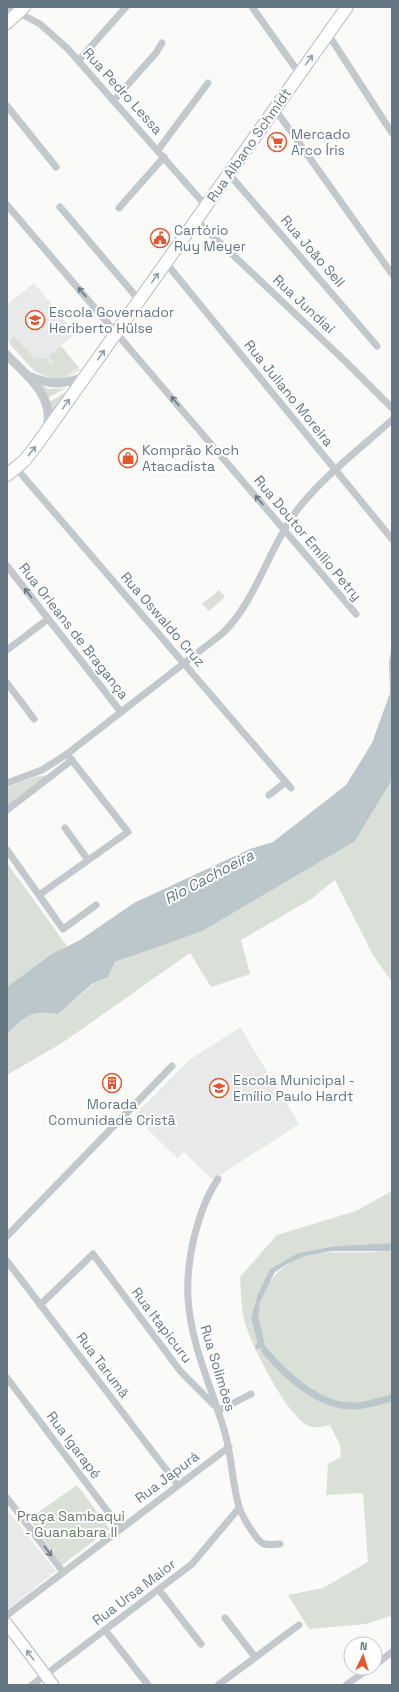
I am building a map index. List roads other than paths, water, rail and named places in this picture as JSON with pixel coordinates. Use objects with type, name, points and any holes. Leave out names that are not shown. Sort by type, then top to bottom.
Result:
[{"type":"main road","name":"Rua Albano Schmidt","points":[[12,472],[30,454],[46,432],[347,7]]},
{"type":"main road","points":[[7,23],[17,9]]},
{"type":"main road","points":[[7,1624],[53,1685]]},
{"type":"street","points":[[79,60],[126,7]]},
{"type":"street","points":[[252,7],[299,73]]},
{"type":"street","name":"Rua Pedro Lessa","points":[[17,9],[46,29],[79,60],[206,206]]},
{"type":"street","points":[[328,34],[392,133]]},
{"type":"street","points":[[114,100],[156,53],[162,43]]},
{"type":"street","points":[[158,150],[208,82]]},
{"type":"street","points":[[7,106],[56,167]]},
{"type":"street","points":[[275,109],[392,274]]},
{"type":"street","points":[[119,208],[164,158]]},
{"type":"street","name":"Rua João Sell","points":[[229,174],[377,346]]},
{"type":"street","name":"Rua Doutor Emílio Petry","points":[[7,205],[356,614]]},
{"type":"street","points":[[60,207],[139,300]]},
{"type":"street","name":"Rua Jundiaí","points":[[196,220],[352,367],[392,408]]},
{"type":"street","name":"Rua Juliano Moreira","points":[[166,263],[392,540]]},
{"type":"street","points":[[7,355],[47,401],[50,418],[46,432]]},
{"type":"street","points":[[26,376],[51,384],[69,383],[85,377]]},
{"type":"street","points":[[7,810],[122,712],[223,633],[237,618],[250,597],[284,530],[300,505],[392,420]]},
{"type":"street","name":"Rua Oswaldo Cruz","points":[[12,472],[184,663],[288,785],[268,795]]},
{"type":"street","name":"Rua Orleans de Bragança","points":[[7,566],[122,712]]},
{"type":"street","points":[[7,650],[48,619]]},
{"type":"street","points":[[7,683],[34,719]]},
{"type":"street","points":[[7,783],[42,770],[69,757]]},
{"type":"street","points":[[39,895],[128,832],[69,757]]},
{"type":"street","points":[[65,828],[88,860]]},
{"type":"street","points":[[7,850],[63,929],[96,906]]},
{"type":"street","points":[[7,1236],[172,1066]]},
{"type":"street","name":"Rua Solimões","points":[[218,1179],[210,1191],[201,1214],[190,1265],[188,1297],[194,1338],[228,1447],[239,1508],[262,1543],[267,1545],[280,1544]]},
{"type":"street","name":"Rua Itapicuru","points":[[40,1305],[93,1254],[181,1372],[217,1409]]},
{"type":"street","name":"Rua Tarumã","points":[[7,1261],[178,1485]]},
{"type":"street","name":"Rua Igarapé","points":[[7,1378],[121,1529]]},
{"type":"street","points":[[217,1409],[251,1394]]},
{"type":"street","name":"Rua Japurá","points":[[7,1615],[228,1447]]},
{"type":"street","points":[[7,1498],[63,1572]]},
{"type":"street","name":"Rua Ursa Maior","points":[[32,1685],[192,1564],[239,1508]]},
{"type":"street","points":[[159,1590],[201,1644]]},
{"type":"street","points":[[225,1618],[255,1657]]},
{"type":"street","points":[[218,1685],[299,1625]]},
{"type":"street","points":[[105,1630],[148,1685]]},
{"type":"street","points":[[383,1658],[392,1652]]},
{"type":"street","points":[[346,1685],[359,1676]]},
{"type":"water","name":"Rio Cachoeira","points":[[392,647],[392,780],[355,841],[202,931],[115,962],[108,977],[92,984],[58,1014],[41,1013],[29,1016],[7,1034],[7,987],[52,954],[80,940],[134,903],[250,849],[273,842],[346,785],[372,743],[390,693],[389,661]]},
{"type":"water","points":[[392,1243],[392,1250],[388,1251],[332,1251],[305,1256],[287,1264],[275,1272],[260,1302],[258,1316],[266,1348],[255,1349],[257,1341],[251,1318],[258,1294],[270,1269],[298,1253],[335,1246]]},
{"type":"waterway","points":[[265,1351],[273,1361],[305,1389],[330,1402],[356,1406],[392,1398]]},
{"type":"place","name":"Mercado Arco Íris","points":[[277,142]]},
{"type":"place","name":"Cartório Ruy Meyer","points":[[160,238]]},
{"type":"place","name":"Escola Governador Heriberto Hülse","points":[[35,320]]},
{"type":"place","name":"Komprão Koch Atacadista","points":[[128,458]]},
{"type":"place","name":"Morada Comunidade Cristã","points":[[112,1083]]},
{"type":"place","name":"Escola Municipal - Emílio Paulo Hardt","points":[[219,1088]]},
{"type":"park label","name":"Praça Sambaqui - Guanabara II","points":[[71,1524]]}]
